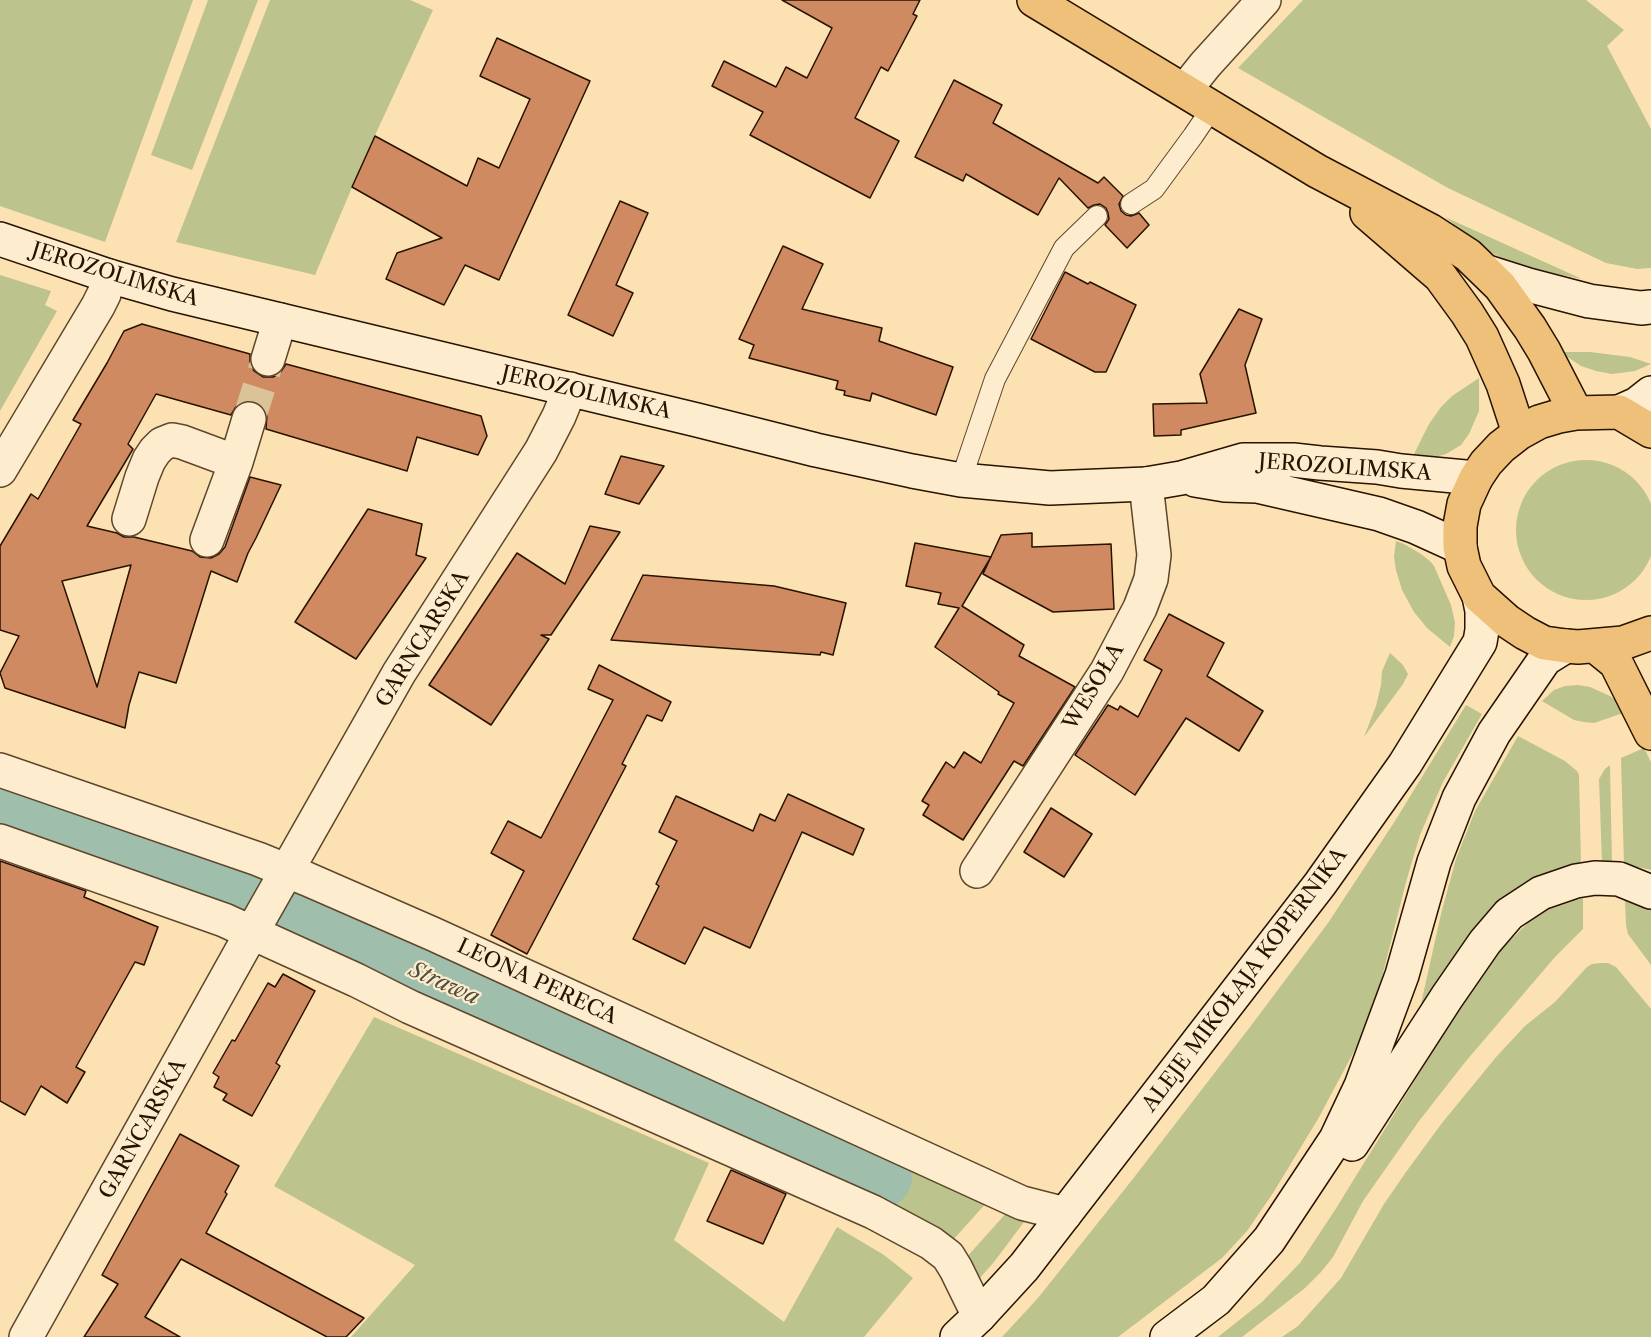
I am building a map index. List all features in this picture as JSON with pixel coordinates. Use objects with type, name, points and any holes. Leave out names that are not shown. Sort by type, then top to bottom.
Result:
[{"type":"main road","points":[[1034,0],[1317,171],[1455,245],[1500,286],[1544,351],[1576,413]]},
{"type":"main road","points":[[1317,171],[1440,276],[1482,338],[1503,384],[1519,433]]},
{"type":"main road","points":[[1651,430],[1619,412],[1576,413],[1539,422],[1500,447],[1486,463],[1464,504],[1460,526],[1460,547],[1464,566],[1479,596],[1501,617],[1525,633],[1544,643],[1580,646],[1623,643],[1651,633]]},
{"type":"main road","points":[[1580,646],[1616,663],[1651,733]]},
{"type":"street","points":[[1185,90],[1264,0]]},
{"type":"street","name":"JEROZOLIMSKA","points":[[0,239],[109,276],[172,294],[816,450],[961,480],[1050,488],[1146,484],[1181,478],[1243,460],[1293,460],[1476,478]]},
{"type":"street","points":[[1487,272],[1589,301],[1641,308],[1651,307]]},
{"type":"street","points":[[0,470],[98,306],[109,276]]},
{"type":"street","points":[[268,359],[280,320]]},
{"type":"street","name":"GARNCARSKA","points":[[26,1337],[399,673],[541,451],[570,390]]},
{"type":"street","points":[[1619,412],[1637,404],[1651,393]]},
{"type":"street","points":[[207,540],[236,462],[249,419]]},
{"type":"street","points":[[129,519],[149,460],[162,444],[172,440],[182,442],[236,462]]},
{"type":"street","name":"JEROZOLIMSKA","points":[[1181,478],[1225,485],[1257,486],[1338,504],[1391,518],[1460,547]]},
{"type":"street","name":"WESOŁA","points":[[977,871],[1107,671],[1140,608],[1151,579],[1154,555],[1146,484]]},
{"type":"street","name":"ALEJE MIKOŁAJA KOPERNIKA","points":[[968,1326],[1024,1268],[1320,884],[1405,764],[1480,642],[1482,611],[1479,596]]},
{"type":"street","points":[[1216,1300],[1269,1240],[1336,1139],[1361,1086],[1402,975],[1434,862],[1459,798],[1476,765],[1494,733],[1545,659],[1580,646]]},
{"type":"street","name":"LEONA PERECA","points":[[0,771],[258,859],[282,880],[433,934],[1022,1203],[1065,1214]]},
{"type":"street","points":[[0,841],[224,920],[255,926],[410,1007],[858,1204],[931,1243],[948,1256],[956,1269],[968,1326]]},
{"type":"street","points":[[1167,1337],[1269,1259],[1298,1224],[1447,997],[1485,942],[1509,914],[1541,893],[1576,881],[1595,878],[1619,879],[1651,892]]},
{"type":"lane","points":[[1131,204],[1154,189],[1212,108]]},
{"type":"lane","points":[[961,480],[995,379],[1064,248],[1097,216]]},
{"type":"green space","points":[[0,0],[193,0],[105,242],[0,206]]},
{"type":"green space","points":[[208,0],[258,0],[192,170],[151,155]]},
{"type":"green space","points":[[270,0],[410,0],[433,10],[364,159],[315,275],[176,242]]},
{"type":"green space","points":[[1303,0],[1586,0],[1624,30],[1607,46],[1651,129],[1651,268],[1637,269],[1606,263],[1448,188],[1238,68]]},
{"type":"green space","points":[[1445,217],[1582,279],[1512,264],[1485,249]]},
{"type":"green space","points":[[0,275],[51,291],[45,305],[57,311],[0,411]]},
{"type":"green space","points":[[1565,352],[1590,352],[1630,357],[1651,364],[1635,371],[1612,374],[1581,366],[1565,355]]},
{"type":"green space","points":[[1479,378],[1479,411],[1469,434],[1461,445],[1446,454],[1435,457],[1412,458],[1429,424],[1441,407],[1452,396]]},
{"type":"green space","points":[[1586,460],[1613,466],[1625,472],[1635,481],[1644,491],[1650,503],[1656,530],[1650,557],[1644,569],[1635,579],[1625,588],[1613,594],[1586,600],[1559,594],[1547,588],[1537,579],[1528,569],[1522,557],[1516,530],[1522,503],[1528,491],[1537,481],[1547,472],[1559,466]]},
{"type":"green space","points":[[1396,541],[1421,554],[1434,566],[1451,605],[1455,622],[1450,647],[1427,628],[1414,612],[1402,590],[1394,557]]},
{"type":"green space","points":[[1390,653],[1403,665],[1408,674],[1364,737],[1376,706],[1382,671]]},
{"type":"green space","points":[[1578,685],[1590,687],[1610,696],[1626,712],[1594,723],[1584,722],[1574,720],[1542,701],[1554,690]]},
{"type":"green space","points":[[1466,705],[1482,714],[1443,782],[1420,835],[1380,985],[1366,1026],[1318,1119],[1247,1231],[1222,1258],[1118,1337],[1002,1337],[1038,1298],[1132,1180],[1328,923],[1395,821]]},
{"type":"green space","points":[[1518,736],[1565,761],[1579,775],[1581,864],[1551,871],[1504,897],[1484,918],[1415,1020],[1421,1004],[1456,859],[1475,811]]},
{"type":"green space","points":[[1644,748],[1651,762],[1651,870],[1624,864],[1621,758]]},
{"type":"green space","points":[[1610,765],[1612,863],[1602,862],[1599,779]]},
{"type":"green space","points":[[0,782],[241,868],[236,877],[0,792]]},
{"type":"green space","points":[[310,892],[989,1200],[952,1241],[289,938],[294,925],[364,962],[768,1139],[874,1189],[887,1166],[387,943],[306,901]]},
{"type":"green space","points":[[1583,898],[1583,929],[1555,957],[1466,1061],[1419,1121],[1363,1201],[1333,1257],[1321,1272],[1305,1288],[1242,1337],[1218,1337],[1262,1302],[1300,1263],[1494,956],[1530,921],[1547,910]]},
{"type":"green space","points":[[1625,899],[1651,908],[1651,965],[1628,934]]},
{"type":"green space","points":[[1608,963],[1616,967],[1651,1009],[1651,1337],[1282,1337],[1298,1326],[1341,1278],[1384,1204],[1406,1172],[1442,1123],[1497,1056],[1525,1026],[1555,1002],[1587,967],[1592,964]]},
{"type":"green space","points":[[374,1017],[709,1163],[674,1240],[784,1322],[837,1227],[884,1255],[913,1278],[864,1337],[351,1337],[415,1265],[274,1186]]},
{"type":"green space","points":[[1009,1210],[1024,1222],[979,1279],[965,1259]]},
{"type":"building","points":[[782,0],[920,0],[913,14],[917,16],[888,71],[881,67],[855,118],[899,141],[870,198],[750,135],[763,112],[712,86],[724,61],[776,87],[786,67],[807,78],[832,28]]},
{"type":"building","points":[[497,38],[590,81],[499,280],[465,265],[444,305],[386,279],[397,253],[442,238],[352,187],[375,136],[467,186],[478,158],[499,168],[530,99],[480,76]]},
{"type":"building","points":[[954,80],[1002,105],[993,123],[1098,183],[1104,177],[1123,196],[1119,204],[1121,211],[1131,216],[1139,213],[1149,225],[1127,248],[1105,225],[1109,219],[1106,208],[1100,204],[1088,208],[1059,178],[1038,215],[966,174],[963,181],[915,157]]},
{"type":"building","points":[[620,201],[648,213],[616,285],[633,293],[613,336],[568,315]]},
{"type":"building","points":[[783,246],[823,264],[802,309],[882,328],[879,341],[953,367],[936,415],[872,393],[870,401],[844,395],[845,391],[836,389],[838,381],[749,358],[754,345],[739,339]]},
{"type":"building","points":[[1065,272],[1136,305],[1106,372],[1095,372],[1031,339]]},
{"type":"building","points":[[1239,309],[1262,319],[1245,365],[1256,413],[1181,430],[1181,435],[1154,436],[1153,404],[1207,403],[1200,374]]},
{"type":"building","points":[[142,324],[250,354],[250,363],[254,371],[263,377],[273,377],[280,373],[286,364],[481,416],[487,436],[478,455],[417,437],[407,471],[266,429],[267,414],[262,406],[254,401],[245,401],[237,405],[231,415],[156,394],[128,444],[133,449],[87,526],[117,533],[124,537],[134,537],[192,551],[200,557],[211,558],[225,547],[250,477],[281,485],[248,553],[237,582],[211,571],[176,683],[139,672],[125,728],[5,688],[0,673],[19,636],[0,630],[0,546],[31,494],[38,499],[81,424],[73,420],[124,331]],"holes":[[[131,565],[97,687],[62,581]]]},
{"type":"building","points":[[621,456],[664,466],[639,504],[605,494]]},
{"type":"building","points":[[368,509],[422,524],[416,555],[426,558],[356,659],[295,622]]},
{"type":"building","points":[[590,526],[620,532],[551,635],[541,635],[549,639],[491,725],[429,685],[517,553],[565,584]]},
{"type":"building","points":[[1032,533],[1032,547],[1111,544],[1114,609],[1053,612],[983,574],[1001,535]]},
{"type":"building","points":[[915,543],[991,557],[962,606],[1024,645],[1019,656],[1075,687],[1023,766],[1014,761],[963,840],[923,815],[929,805],[922,801],[946,762],[954,768],[964,752],[981,763],[1014,703],[998,694],[999,692],[935,647],[959,608],[938,604],[941,593],[906,586]]},
{"type":"building","points":[[643,575],[774,586],[846,603],[833,655],[821,652],[820,655],[611,640]]},
{"type":"building","points":[[1169,614],[1224,643],[1207,676],[1263,711],[1239,751],[1186,718],[1135,795],[1075,755],[1108,705],[1118,710],[1120,706],[1138,717],[1162,670],[1144,660]]},
{"type":"building","points":[[599,665],[671,702],[662,721],[647,715],[622,764],[626,766],[527,954],[491,935],[524,871],[491,853],[508,821],[541,838],[613,700],[588,689]]},
{"type":"building","points":[[788,794],[864,829],[853,855],[802,832],[750,948],[704,927],[685,964],[633,939],[659,886],[656,884],[677,841],[659,832],[676,796],[753,831],[760,814],[775,821]]},
{"type":"building","points":[[1051,808],[1092,834],[1064,877],[1024,852]]},
{"type":"building","points":[[0,861],[86,891],[84,897],[158,927],[144,965],[135,962],[76,1067],[85,1072],[67,1103],[41,1086],[25,1115],[0,1101]]},
{"type":"building","points":[[283,974],[315,991],[276,1063],[280,1066],[252,1116],[223,1100],[227,1094],[214,1087],[219,1077],[213,1073],[232,1040],[235,1041],[268,983],[275,987]]},
{"type":"building","points":[[180,1134],[239,1166],[206,1233],[364,1318],[346,1337],[327,1337],[181,1259],[145,1317],[180,1337],[84,1337],[118,1284],[102,1275]]},
{"type":"building","points":[[731,1170],[786,1194],[763,1244],[707,1221]]},
{"type":"waterway","name":"Strawa","points":[[0,807],[230,889],[773,1127],[881,1177]]},
{"type":"tunnel","points":[[249,419],[268,359]]}]
